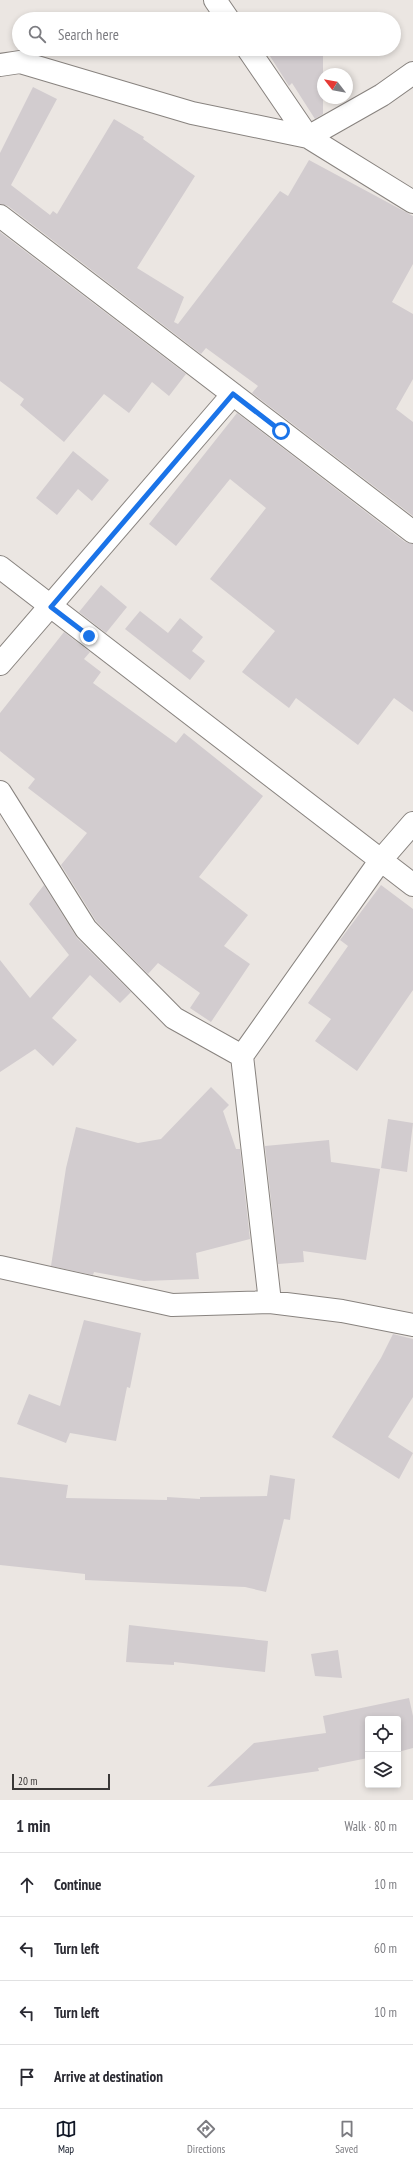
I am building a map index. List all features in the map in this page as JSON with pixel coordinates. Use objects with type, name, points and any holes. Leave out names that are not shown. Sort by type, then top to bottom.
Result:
[{"type":"street","points":[[215,0],[223,12]]},
{"type":"street","points":[[253,56],[308,137]]},
{"type":"street","points":[[0,65],[20,62],[192,113],[308,137],[413,202]]},
{"type":"street","points":[[308,137],[382,95],[413,73]]},
{"type":"street","points":[[0,216],[413,532]]},
{"type":"street","points":[[0,664],[51,607],[233,394]]},
{"type":"street","points":[[0,566],[51,607],[413,885]]},
{"type":"street","points":[[0,792],[86,929],[174,1018],[242,1056]]},
{"type":"street","points":[[270,1302],[242,1056],[380,861],[413,823]]},
{"type":"street","points":[[0,1267],[172,1304],[270,1302],[342,1311],[413,1325]]},
{"type":"building","points":[[270,56],[323,56],[323,68],[317,68],[317,104],[323,104],[323,114],[315,119],[292,83],[289,86]]},
{"type":"building","points":[[33,87],[57,99],[11,185],[50,215],[53,211],[57,214],[114,119],[144,137],[143,139],[195,176],[137,268],[184,297],[174,322],[178,324],[280,191],[288,196],[309,160],[413,216],[413,264],[392,302],[413,314],[413,379],[396,409],[413,422],[413,516],[252,393],[258,386],[206,348],[201,354],[8,206],[0,204],[0,153]]},
{"type":"building","points":[[0,232],[186,374],[169,396],[152,382],[129,413],[104,394],[64,442],[20,405],[24,399],[0,381]]},
{"type":"building","points":[[237,413],[405,542],[413,544],[413,712],[394,698],[358,745],[296,698],[289,708],[242,672],[275,631],[210,579],[266,508],[230,479],[176,546],[149,524]]},
{"type":"building","points":[[73,451],[109,480],[92,501],[78,489],[57,515],[36,498]]},
{"type":"building","points":[[101,585],[127,607],[106,633],[79,612]]},
{"type":"building","points":[[140,611],[168,633],[180,618],[203,637],[192,651],[205,661],[190,680],[125,629]]},
{"type":"building","points":[[64,632],[90,652],[84,659],[101,672],[93,683],[176,743],[184,733],[263,796],[199,877],[248,915],[224,946],[250,964],[211,1022],[190,1008],[200,993],[158,963],[148,974],[96,921],[61,865],[87,833],[28,788],[35,779],[0,751],[0,713]]},
{"type":"building","points":[[44,885],[77,938],[131,992],[120,1003],[90,975],[52,1018],[77,1040],[53,1066],[35,1049],[0,1072],[0,960],[30,998],[69,955],[29,904]]},
{"type":"building","points":[[381,885],[413,909],[413,990],[357,1071],[315,1041],[331,1019],[308,1003],[348,946],[340,940]]},
{"type":"building","points":[[211,1087],[229,1105],[223,1111],[236,1149],[240,1149],[250,1239],[196,1253],[199,1279],[144,1281],[94,1272],[93,1275],[51,1266],[66,1168],[76,1127],[138,1143],[161,1139]]},
{"type":"building","points":[[388,1119],[413,1123],[407,1172],[381,1168]]},
{"type":"building","points":[[329,1140],[331,1162],[380,1169],[366,1260],[303,1251],[304,1262],[278,1264],[265,1146]]},
{"type":"building","points":[[84,1320],[141,1333],[130,1388],[127,1387],[116,1441],[70,1433],[66,1443],[17,1424],[29,1394],[60,1406]]},
{"type":"building","points":[[393,1334],[413,1339],[413,1397],[388,1437],[413,1453],[399,1479],[332,1437],[381,1358]]},
{"type":"building","points":[[270,1475],[295,1479],[290,1520],[284,1519],[266,1592],[245,1587],[85,1580],[85,1574],[0,1565],[0,1477],[68,1485],[66,1498],[167,1500],[167,1497],[200,1499],[200,1497],[267,1496]]},
{"type":"building","points":[[129,1625],[268,1641],[265,1672],[174,1662],[174,1665],[126,1662]]},
{"type":"building","points":[[338,1650],[342,1678],[315,1676],[311,1654]]},
{"type":"building","points":[[409,1698],[413,1716],[413,1748],[401,1751],[401,1716],[365,1716],[365,1759],[318,1768],[319,1771],[207,1787],[254,1743],[326,1733],[323,1716]]},
{"type":"route","points":[[89,636],[51,607],[233,394],[281,431]]}]
